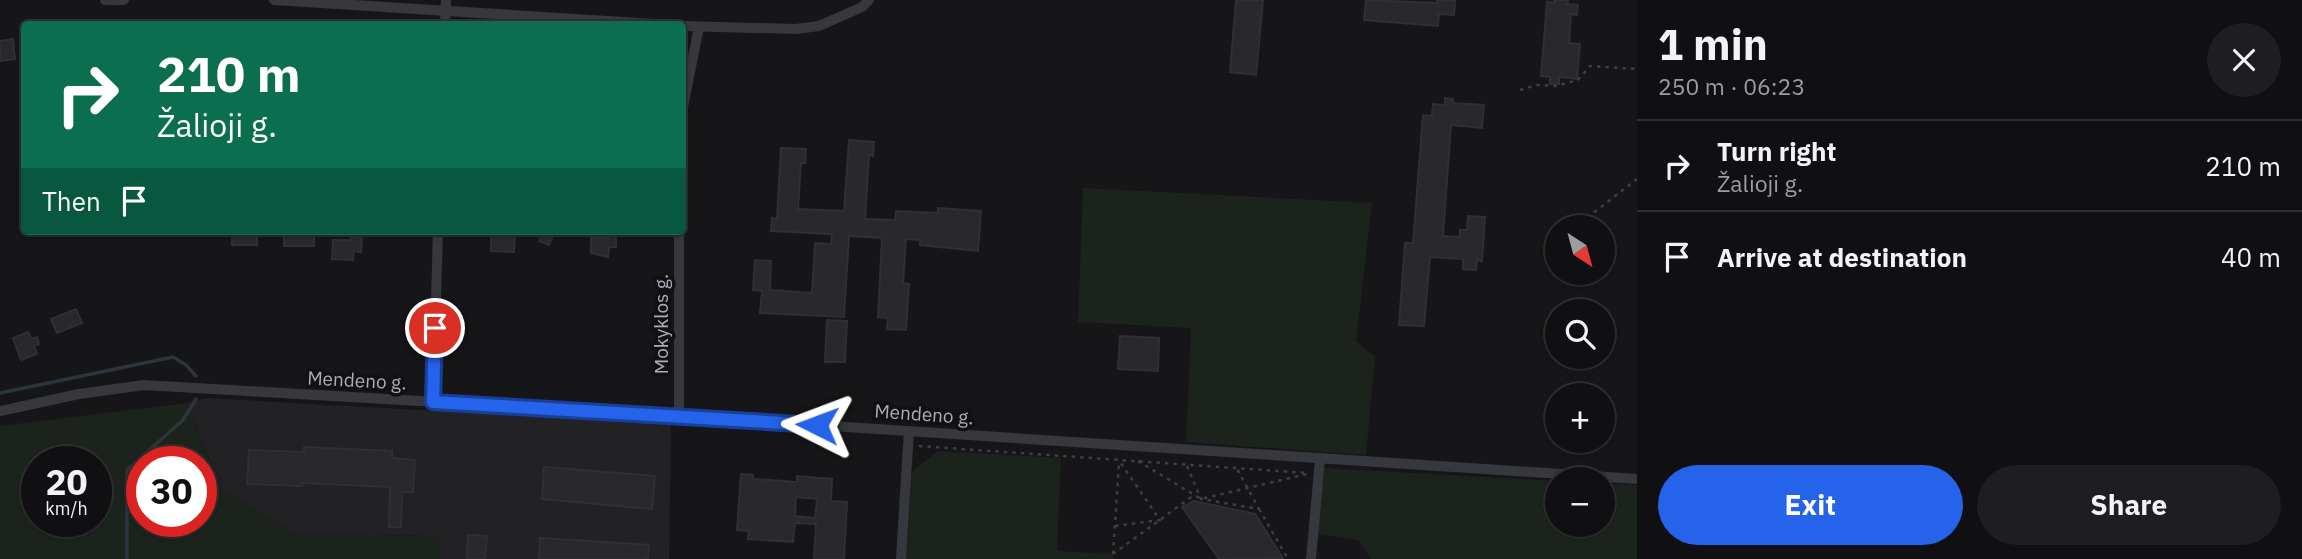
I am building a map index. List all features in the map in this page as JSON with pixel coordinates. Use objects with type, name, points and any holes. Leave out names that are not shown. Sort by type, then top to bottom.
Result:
[{"type":"street","points":[[105,0],[124,0]]},
{"type":"street","points":[[274,0],[445,6],[620,21]]},
{"type":"street","points":[[686,26],[796,29],[819,26],[862,7],[869,0]]},
{"type":"street","points":[[686,92],[699,27]]},
{"type":"street","points":[[433,402],[438,235]]},
{"type":"street","name":"Mokyklos g.","points":[[678,235],[679,416]]},
{"type":"street","name":"Mendeno g.","points":[[0,411],[79,394],[144,385],[679,416],[1637,479]]},
{"type":"street","points":[[901,559],[909,431]]},
{"type":"street","points":[[1311,559],[1320,459]]},
{"type":"path","points":[[1520,90],[1536,85],[1556,86],[1578,80],[1590,66],[1637,69]]},
{"type":"path","points":[[1591,215],[1637,179]]},
{"type":"path","points":[[908,446],[1311,473],[1201,499]]},
{"type":"path","points":[[1119,461],[1160,520]]},
{"type":"path","points":[[1119,461],[1113,554],[1194,495]]},
{"type":"path","points":[[1138,461],[1201,499],[1259,509]]},
{"type":"path","points":[[1187,466],[1201,499]]},
{"type":"path","points":[[1236,467],[1289,559]]},
{"type":"path","points":[[1115,526],[1160,520]]},
{"type":"shaded area","points":[[1083,188],[1372,203],[1356,341],[1375,357],[1366,455],[1186,442],[1191,328],[1078,322]]},
{"type":"shaded area","points":[[207,398],[671,424],[669,559],[441,559],[441,536],[295,534],[222,490],[217,478],[217,446],[204,446],[187,403]]},
{"type":"shaded area","points":[[187,403],[204,446],[126,446],[126,537],[217,537],[217,478],[222,490],[295,534],[441,536],[441,559],[0,559],[0,426]]},
{"type":"shaded area","points":[[938,451],[1061,458],[1057,551],[1113,554],[1113,559],[906,559],[912,472]]},
{"type":"shaded area","points":[[1324,468],[1545,480],[1545,537],[1615,537],[1615,484],[1637,485],[1637,559],[1371,559],[1358,540],[1317,534]]},
{"type":"building","points":[[1236,0],[1263,0],[1256,75],[1230,72]]},
{"type":"building","points":[[1366,0],[1437,3],[1437,0],[1455,0],[1454,15],[1439,14],[1438,26],[1364,20]]},
{"type":"building","points":[[1554,0],[1568,0],[1567,4],[1578,5],[1577,15],[1571,14],[1569,43],[1580,44],[1577,79],[1559,77],[1559,84],[1550,84],[1550,77],[1541,76],[1547,2],[1554,3]]},
{"type":"building","points":[[13,39],[15,59],[0,61],[0,41]]},
{"type":"building","points":[[1445,98],[1453,99],[1453,103],[1484,105],[1482,128],[1451,125],[1443,236],[1460,237],[1460,230],[1467,230],[1468,216],[1485,217],[1482,261],[1477,260],[1476,270],[1463,269],[1463,259],[1430,257],[1424,326],[1399,325],[1405,243],[1413,243],[1423,115],[1432,116],[1433,104],[1445,105]]},
{"type":"building","points":[[849,140],[874,142],[873,156],[869,155],[865,219],[895,220],[896,211],[938,213],[938,208],[981,211],[978,251],[920,245],[920,240],[906,239],[903,283],[909,284],[906,330],[887,329],[888,318],[878,317],[882,238],[849,236],[844,317],[760,313],[762,291],[753,290],[755,260],[771,261],[770,290],[812,293],[815,243],[831,244],[832,234],[771,231],[772,218],[777,219],[781,148],[806,149],[805,163],[801,163],[798,209],[844,211]]},
{"type":"building","points":[[232,235],[257,235],[257,245],[232,245]]},
{"type":"building","points":[[284,235],[314,235],[314,246],[284,246]]},
{"type":"building","points":[[491,235],[515,235],[514,252],[491,251]]},
{"type":"building","points":[[542,235],[553,235],[549,245],[539,241]]},
{"type":"building","points":[[609,235],[616,235],[616,247],[609,247],[608,257],[591,253],[591,238],[609,238]]},
{"type":"building","points":[[351,237],[362,237],[361,252],[354,251],[353,260],[332,259],[333,240],[351,240]]},
{"type":"building","points":[[76,309],[82,323],[57,333],[51,319]]},
{"type":"building","points":[[827,320],[847,321],[845,362],[825,362]]},
{"type":"building","points":[[28,332],[31,339],[37,337],[39,344],[34,346],[37,354],[21,360],[13,338]]},
{"type":"building","points":[[1120,336],[1159,338],[1158,371],[1118,369]]},
{"type":"building","points":[[304,447],[392,451],[392,458],[415,460],[413,492],[402,492],[401,527],[389,527],[390,487],[302,483],[302,486],[247,484],[249,450],[304,452]]},
{"type":"building","points":[[544,467],[655,476],[652,509],[542,499]]},
{"type":"building","points":[[741,474],[753,475],[753,479],[797,482],[797,476],[832,479],[831,501],[847,502],[844,559],[814,559],[816,524],[795,523],[793,542],[748,539],[749,531],[737,530]],"holes":[[[796,497],[817,499],[815,518],[795,516]]]},
{"type":"building","points":[[1194,501],[1255,514],[1283,558],[1219,559],[1182,507]]},
{"type":"building","points":[[468,535],[487,536],[485,559],[467,559]]},
{"type":"building","points":[[540,538],[649,545],[648,559],[539,559]]},
{"type":"waterway","points":[[0,393],[173,357],[186,365],[196,376]]},
{"type":"waterway","points":[[127,559],[127,470],[183,420],[196,399]]},
{"type":"route","points":[[435,328],[433,402],[817,425]]}]
